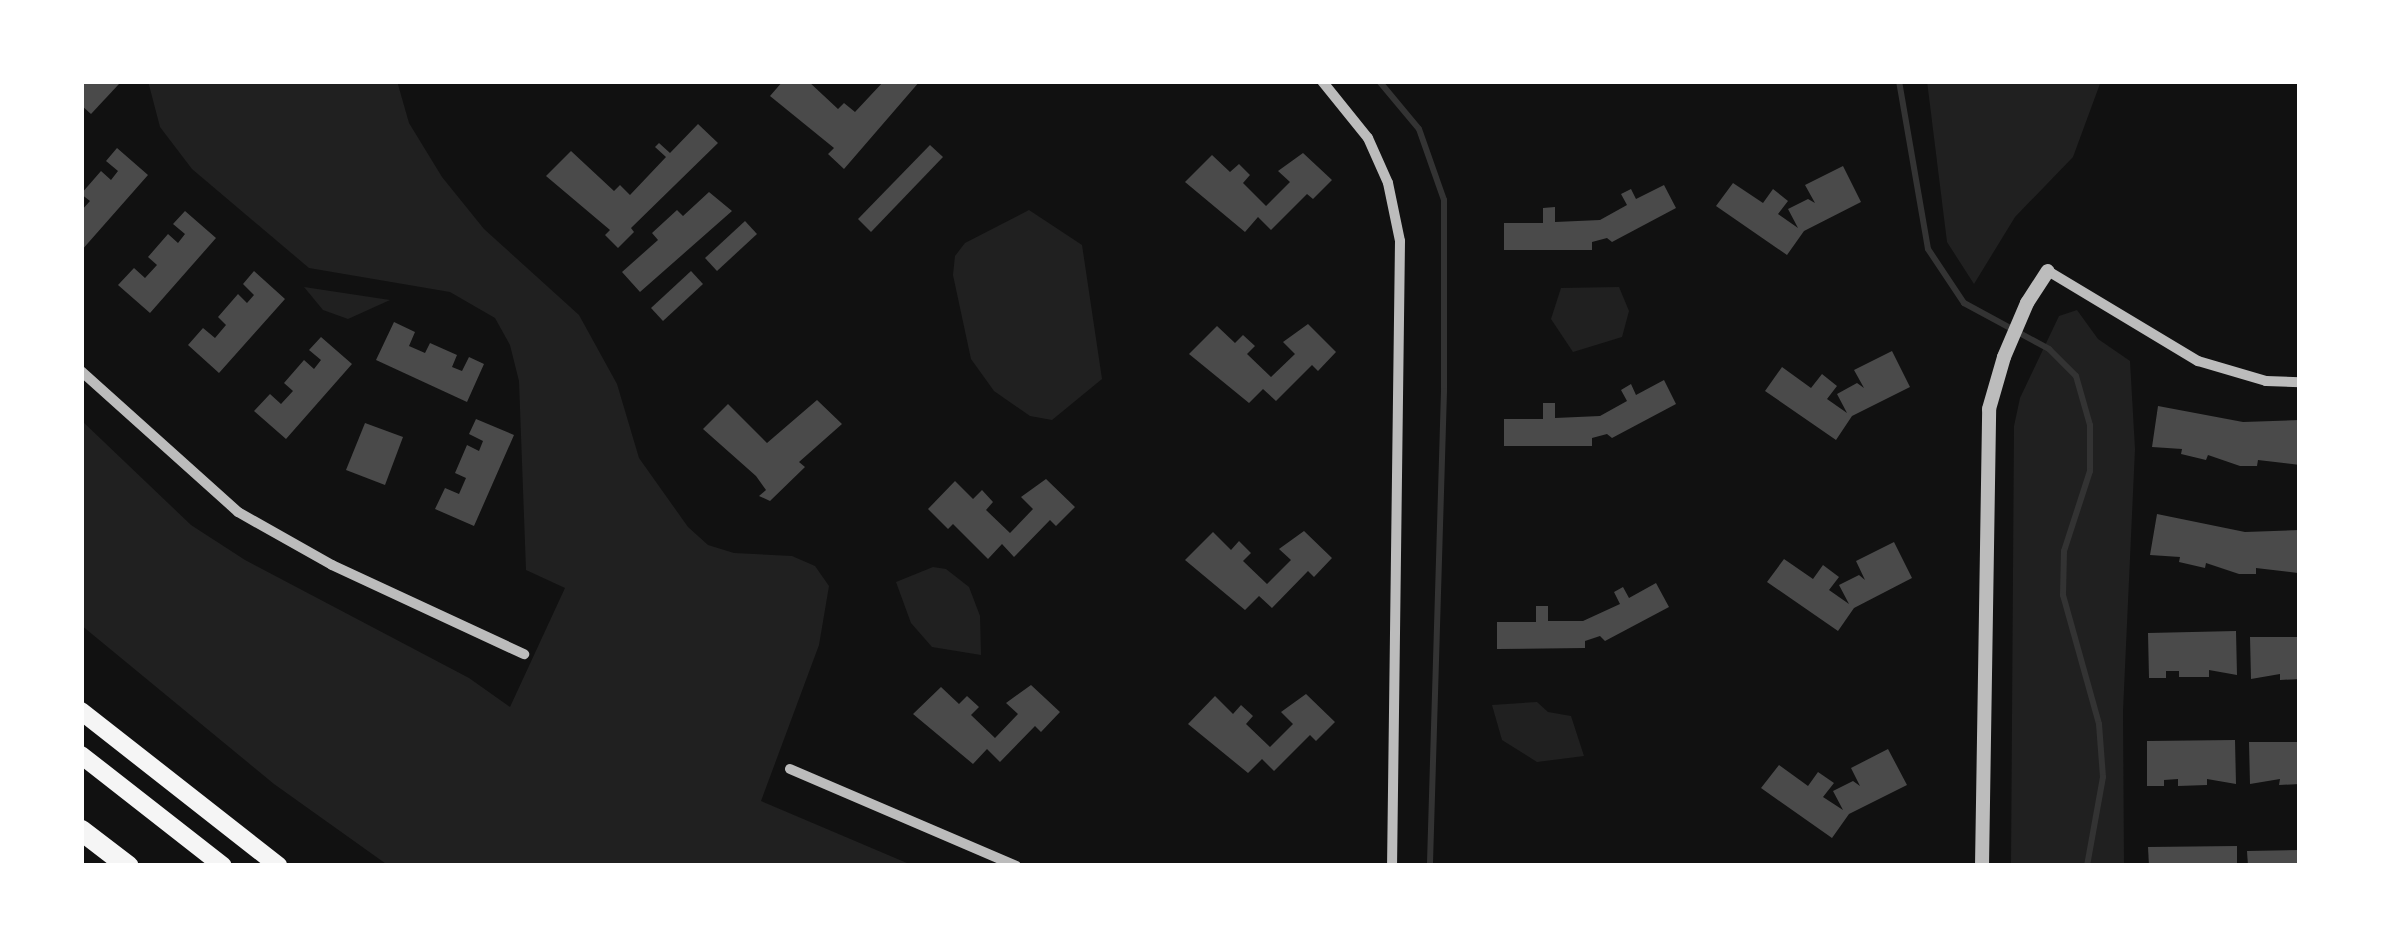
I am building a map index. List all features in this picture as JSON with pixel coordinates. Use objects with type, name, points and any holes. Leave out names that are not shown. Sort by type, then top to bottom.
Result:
[{"type":"highway","points":[[81,711],[279,866]]},
{"type":"highway","points":[[81,755],[223,866]]},
{"type":"highway","points":[[81,830],[128,866]]},
{"type":"street","points":[[1322,81],[1368,138],[1388,183],[1400,241],[1392,866]]},
{"type":"street","points":[[1982,866],[1985,454],[2003,357],[2026,303],[2048,271],[2198,361],[2266,381],[2300,382]]},
{"type":"street","points":[[81,370],[238,512],[332,565],[524,654]]},
{"type":"street","points":[[790,769],[1016,866]]},
{"type":"shaded area","points":[[148,81],[397,81],[409,123],[442,177],[484,229],[579,315],[617,384],[639,458],[688,527],[708,545],[734,553],[792,556],[815,566],[829,586],[819,645],[761,801],[914,866],[389,866],[274,784],[81,625],[81,420],[191,525],[245,560],[469,678],[510,707],[565,588],[526,570],[519,381],[510,345],[495,318],[450,292],[309,268],[192,169],[160,127]]},
{"type":"shaded area","points":[[1927,81],[2101,81],[2073,157],[2015,217],[1974,284],[1947,242]]},
{"type":"shaded area","points":[[1029,210],[1082,245],[1102,379],[1052,420],[1030,416],[994,391],[971,359],[953,275],[955,256],[965,243]]},
{"type":"shaded area","points":[[304,287],[390,300],[348,319],[323,310]]},
{"type":"shaded area","points":[[1619,287],[1629,311],[1622,337],[1573,352],[1551,319],[1561,288]]},
{"type":"shaded area","points":[[2077,310],[2098,339],[2130,361],[2135,449],[2123,711],[2124,866],[2011,866],[2014,426],[2020,398],[2059,316]]},
{"type":"shaded area","points":[[933,567],[946,569],[969,587],[980,616],[981,655],[932,647],[911,623],[896,582]]},
{"type":"shaded area","points":[[1537,702],[1548,712],[1571,716],[1584,756],[1537,762],[1502,740],[1492,705]]},
{"type":"building","points":[[81,81],[119,84],[91,114],[81,105]]},
{"type":"building","points":[[783,81],[808,81],[838,109],[844,103],[855,112],[884,81],[920,81],[844,169],[828,154],[834,148],[770,96]]},
{"type":"building","points":[[698,124],[718,143],[631,228],[634,232],[618,248],[605,235],[610,230],[546,176],[571,151],[614,191],[620,185],[630,195],[666,157],[655,147],[659,143],[670,153]]},
{"type":"building","points":[[930,145],[943,157],[871,232],[858,219]]},
{"type":"building","points":[[117,148],[148,175],[81,251],[81,211],[90,201],[81,194],[101,171],[111,180],[118,171],[106,161]]},
{"type":"building","points":[[1303,153],[1332,180],[1313,199],[1307,194],[1271,230],[1258,217],[1245,232],[1185,182],[1212,155],[1230,172],[1239,164],[1250,175],[1243,183],[1266,206],[1290,182],[1278,171]]},
{"type":"building","points":[[1843,166],[1861,202],[1804,231],[1787,255],[1716,206],[1733,183],[1763,203],[1773,189],[1788,201],[1778,214],[1798,228],[1788,209],[1808,199],[1815,203],[1805,185]]},
{"type":"building","points":[[1664,185],[1676,208],[1612,242],[1607,238],[1592,242],[1592,250],[1504,250],[1504,223],[1543,223],[1543,208],[1555,207],[1555,222],[1600,220],[1627,205],[1621,194],[1631,189],[1636,199]]},
{"type":"building","points":[[709,192],[732,211],[640,292],[622,272],[658,240],[652,233],[677,210],[683,216]]},
{"type":"building","points":[[185,211],[216,238],[150,313],[118,285],[134,268],[145,278],[157,265],[148,257],[168,234],[178,243],[185,234],[173,224]]},
{"type":"building","points":[[745,221],[757,234],[717,271],[705,258]]},
{"type":"building","points":[[254,271],[285,299],[219,373],[188,345],[203,328],[215,338],[226,325],[218,317],[238,294],[247,303],[254,295],[243,284]]},
{"type":"building","points":[[691,271],[703,284],[663,321],[651,308]]},
{"type":"building","points":[[394,322],[415,332],[409,346],[425,353],[430,343],[457,355],[452,367],[462,371],[469,357],[484,364],[467,402],[376,360]]},
{"type":"building","points":[[1308,324],[1336,352],[1318,371],[1312,365],[1276,401],[1263,389],[1249,403],[1189,354],[1217,326],[1235,343],[1243,335],[1255,346],[1247,354],[1271,377],[1295,354],[1283,342]]},
{"type":"building","points":[[321,337],[352,364],[286,439],[254,411],[270,394],[281,404],[293,391],[284,383],[304,360],[314,369],[321,360],[309,350]]},
{"type":"building","points":[[1892,351],[1910,387],[1852,416],[1836,440],[1765,391],[1782,367],[1811,388],[1822,374],[1837,386],[1827,399],[1847,413],[1837,394],[1857,383],[1864,388],[1854,370]]},
{"type":"building","points":[[1664,380],[1676,404],[1612,438],[1607,434],[1592,438],[1592,446],[1504,446],[1504,419],[1543,419],[1543,403],[1555,403],[1555,418],[1600,416],[1627,401],[1621,390],[1631,384],[1636,395]]},
{"type":"building","points":[[817,400],[842,424],[799,462],[805,467],[770,501],[759,496],[766,490],[756,476],[703,429],[728,404],[767,443]]},
{"type":"building","points":[[2158,406],[2243,422],[2300,420],[2300,465],[2258,460],[2257,466],[2240,466],[2208,455],[2206,460],[2181,454],[2182,449],[2152,447]]},
{"type":"building","points":[[476,419],[514,435],[474,526],[435,509],[445,488],[459,494],[466,478],[455,473],[467,445],[479,451],[483,441],[469,434]]},
{"type":"building","points":[[365,423],[403,437],[385,485],[346,470]]},
{"type":"building","points":[[1046,479],[1075,507],[1056,526],[1050,520],[1014,557],[1002,544],[988,559],[953,524],[948,529],[928,509],[955,481],[973,499],[982,490],[993,502],[986,510],[1010,533],[1033,509],[1021,497]]},
{"type":"building","points":[[2157,514],[2245,532],[2300,530],[2298,573],[2256,568],[2256,574],[2239,574],[2206,563],[2205,568],[2179,562],[2180,557],[2150,555]]},
{"type":"building","points":[[1304,531],[1332,558],[1314,577],[1308,571],[1272,608],[1259,596],[1245,610],[1185,560],[1213,532],[1231,550],[1239,541],[1251,553],[1243,561],[1267,584],[1291,560],[1279,549]]},
{"type":"building","points":[[1894,542],[1912,578],[1854,608],[1838,631],[1767,582],[1784,559],[1813,579],[1823,565],[1839,577],[1829,590],[1849,604],[1839,585],[1859,575],[1865,580],[1856,561]]},
{"type":"building","points":[[1656,583],[1669,607],[1605,641],[1600,636],[1585,641],[1585,648],[1497,649],[1497,622],[1536,622],[1536,606],[1548,606],[1548,621],[1583,621],[1620,604],[1614,592],[1623,587],[1629,598]]},
{"type":"building","points":[[2236,631],[2237,675],[2209,670],[2209,677],[2179,677],[2179,671],[2166,671],[2166,678],[2149,678],[2148,633]]},
{"type":"building","points":[[2250,637],[2300,637],[2300,679],[2280,680],[2280,674],[2251,679]]},
{"type":"building","points":[[1031,685],[1060,712],[1041,732],[1035,726],[1000,762],[987,749],[973,764],[913,714],[941,687],[959,704],[967,696],[979,707],[971,715],[995,738],[1018,714],[1006,703]]},
{"type":"building","points":[[1306,694],[1335,722],[1316,741],[1310,735],[1274,771],[1262,759],[1248,773],[1188,724],[1215,696],[1233,714],[1241,705],[1253,716],[1246,724],[1270,747],[1293,724],[1281,712]]},
{"type":"building","points":[[2235,740],[2236,784],[2207,779],[2207,785],[2178,786],[2178,779],[2164,780],[2164,786],[2147,786],[2147,741]]},
{"type":"building","points":[[2249,742],[2300,742],[2300,784],[2279,785],[2280,779],[2250,784]]},
{"type":"building","points":[[1888,749],[1907,785],[1849,814],[1832,838],[1761,788],[1779,765],[1808,786],[1818,772],[1834,783],[1823,797],[1843,810],[1833,791],[1853,781],[1860,786],[1851,768]]},
{"type":"building","points":[[2237,846],[2237,866],[2149,866],[2148,847]]},
{"type":"building","points":[[2300,850],[2300,866],[2248,866],[2247,851]]},
{"type":"waterway","points":[[1379,81],[1419,129],[1444,200],[1444,391],[1430,866]]},
{"type":"waterway","points":[[1899,81],[1928,249],[1964,303],[2049,349],[2076,376],[2090,425],[2090,471],[2064,551],[2063,595],[2099,724],[2103,777],[2087,866]]}]
